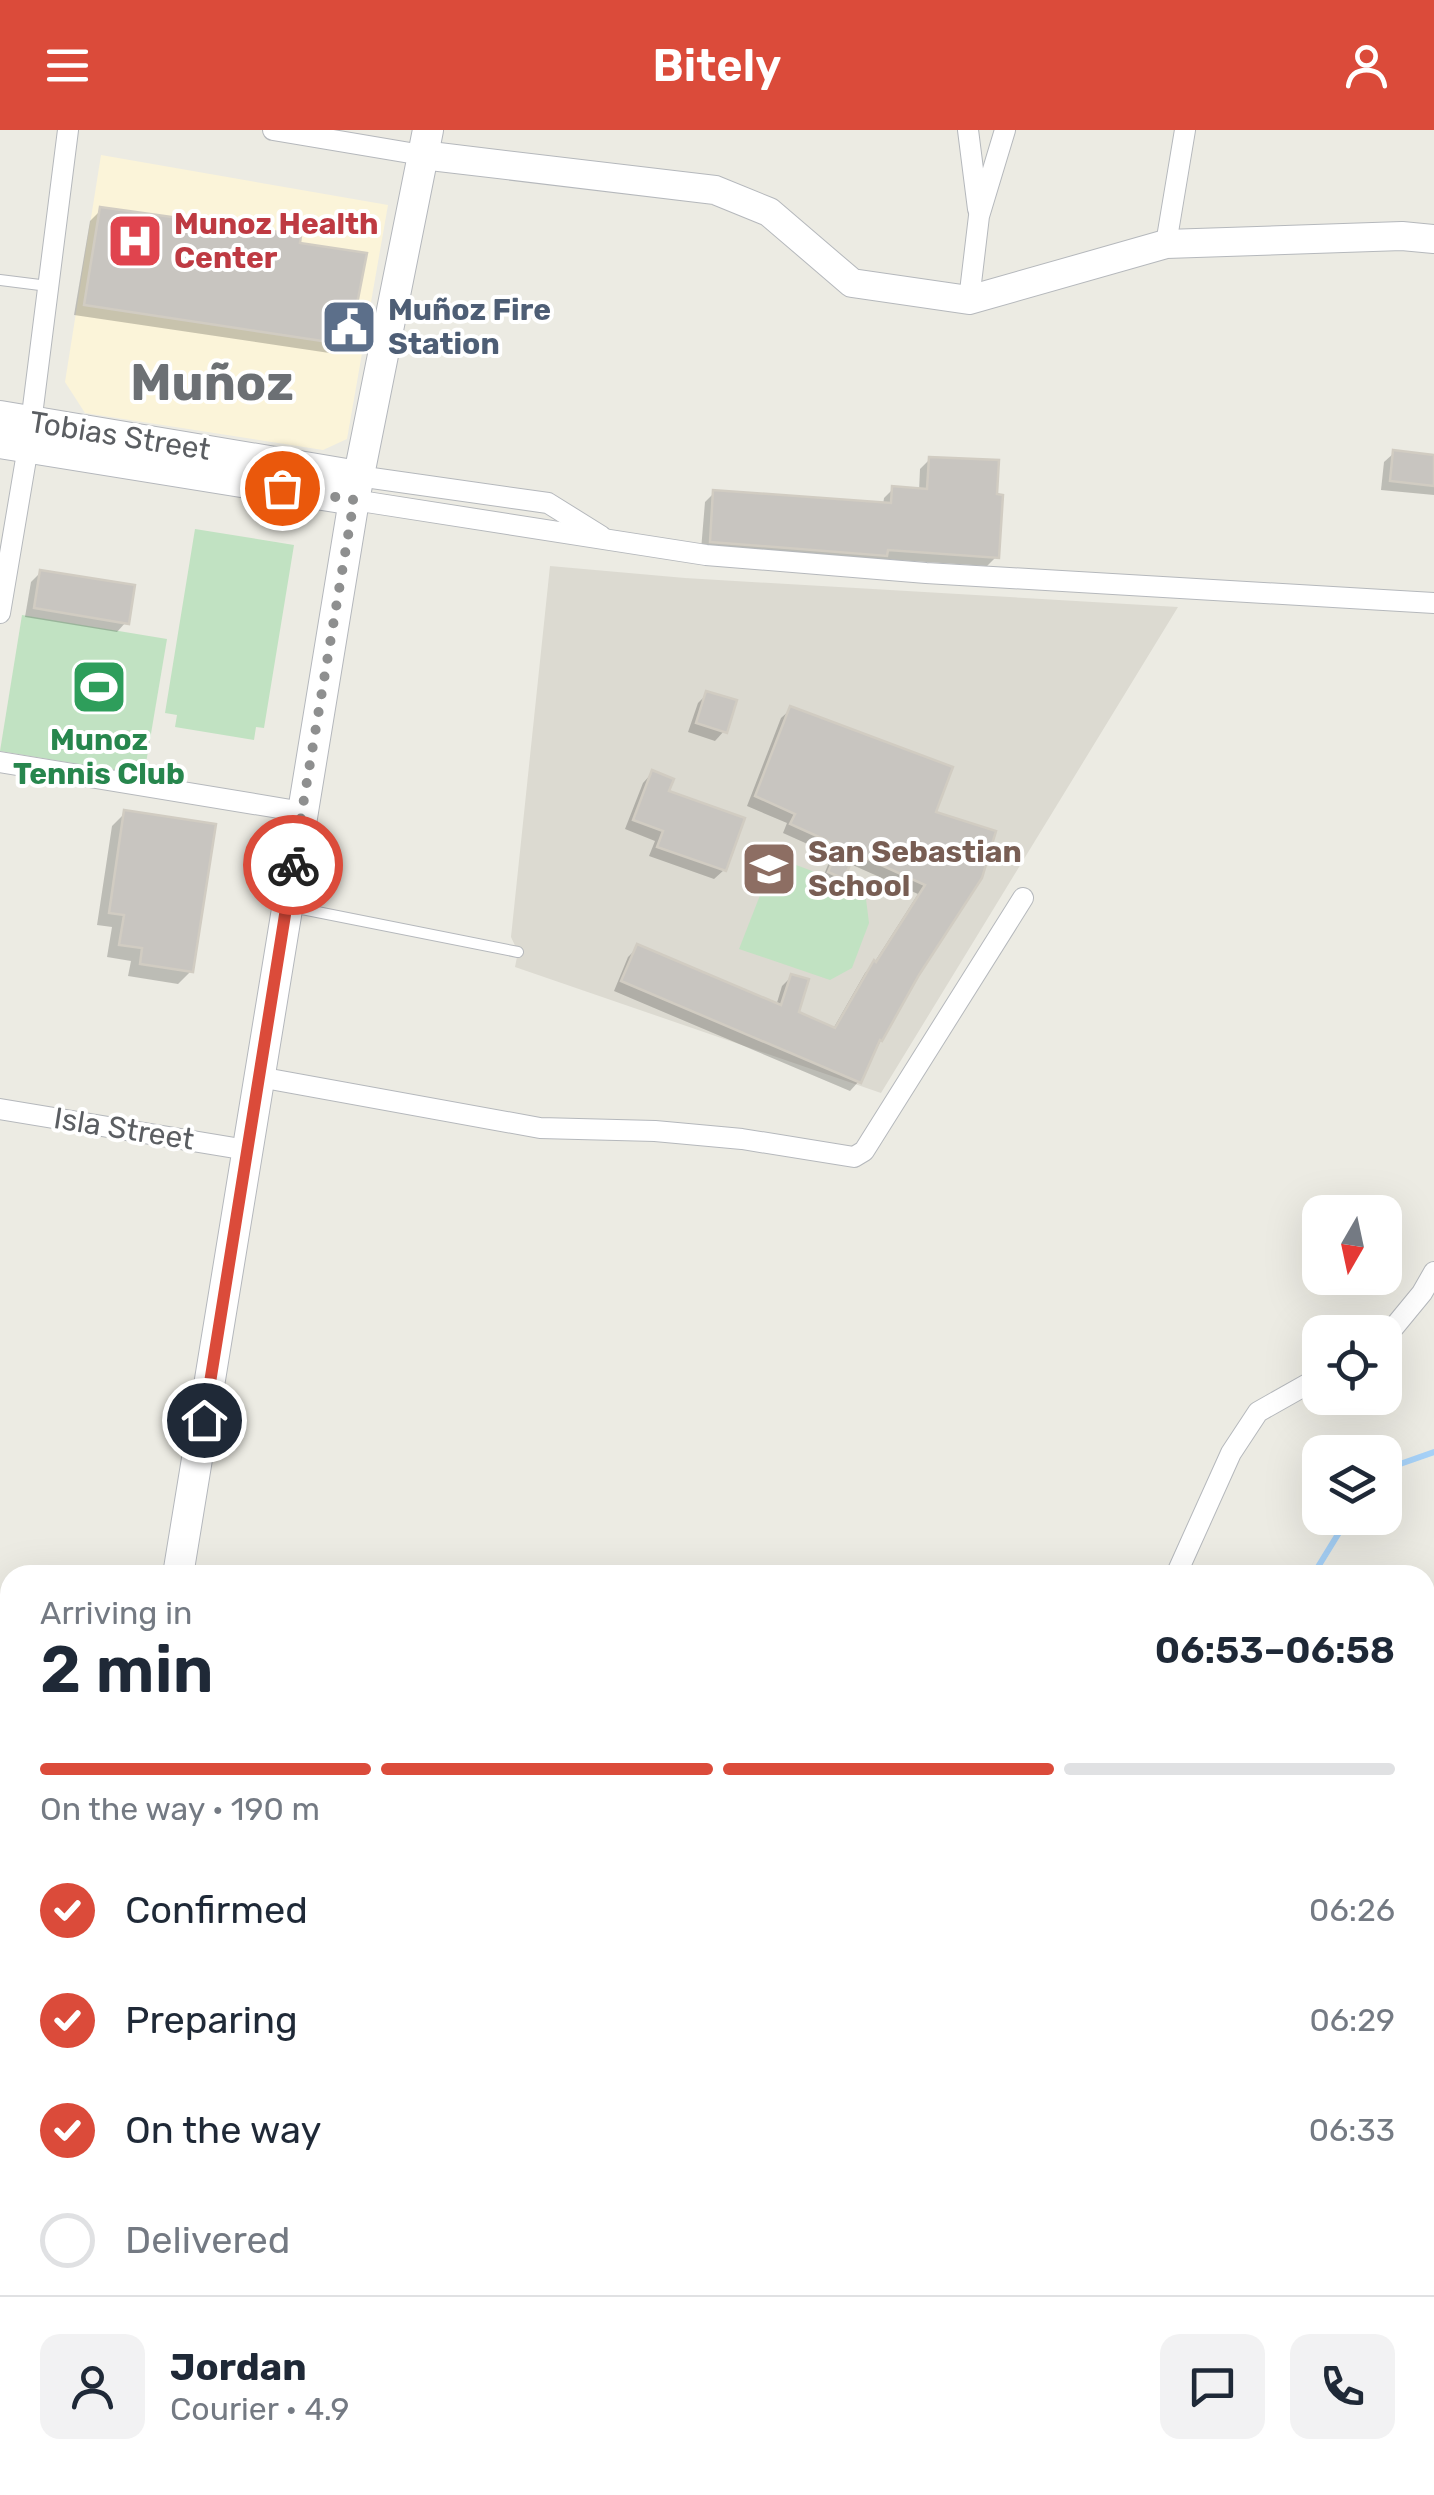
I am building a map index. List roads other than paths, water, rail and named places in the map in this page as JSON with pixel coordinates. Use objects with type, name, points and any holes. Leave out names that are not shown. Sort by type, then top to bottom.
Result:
[{"type":"main road","points":[[180,1565],[356,488],[424,143]]},
{"type":"main road","name":"Tobias Street","points":[[0,416],[20,437],[356,488]]},
{"type":"street","points":[[0,614],[20,437],[49,286],[68,130]]},
{"type":"street","points":[[273,130],[424,143],[715,190],[769,212],[852,283],[969,300],[1166,244],[1402,236],[1434,239]]},
{"type":"street","points":[[968,130],[979,216]]},
{"type":"street","points":[[969,300],[979,216],[1005,130]]},
{"type":"street","points":[[1166,244],[1185,130]]},
{"type":"street","points":[[356,488],[548,503],[611,542],[706,555],[926,573],[1434,603]]},
{"type":"street","points":[[0,762],[302,812]]},
{"type":"street","points":[[258,1077],[540,1128],[742,1138],[854,1157],[864,1152],[1022,898]]},
{"type":"street","name":"Isla Street","points":[[0,1110],[248,1150]]},
{"type":"street","points":[[1402,1317],[1434,1272]]},
{"type":"street","points":[[1181,1565],[1232,1453],[1258,1412],[1302,1388]]},
{"type":"lane","points":[[0,280],[49,286]]},
{"type":"lane","points":[[286,906],[518,952]]},
{"type":"waterway","points":[[1402,1463],[1434,1452]]},
{"type":"waterway","points":[[1319,1565],[1338,1535]]},
{"type":"place","name":"Munoz Health Center","points":[[135,241]]},
{"type":"place","name":"Muñoz Fire Station","points":[[349,327]]},
{"type":"place","name":"Munoz Tennis Club","points":[[99,687]]},
{"type":"place","name":"San Sebastian School","points":[[769,869]]},
{"type":"district","name":"Muñoz","points":[[212,382]]}]
